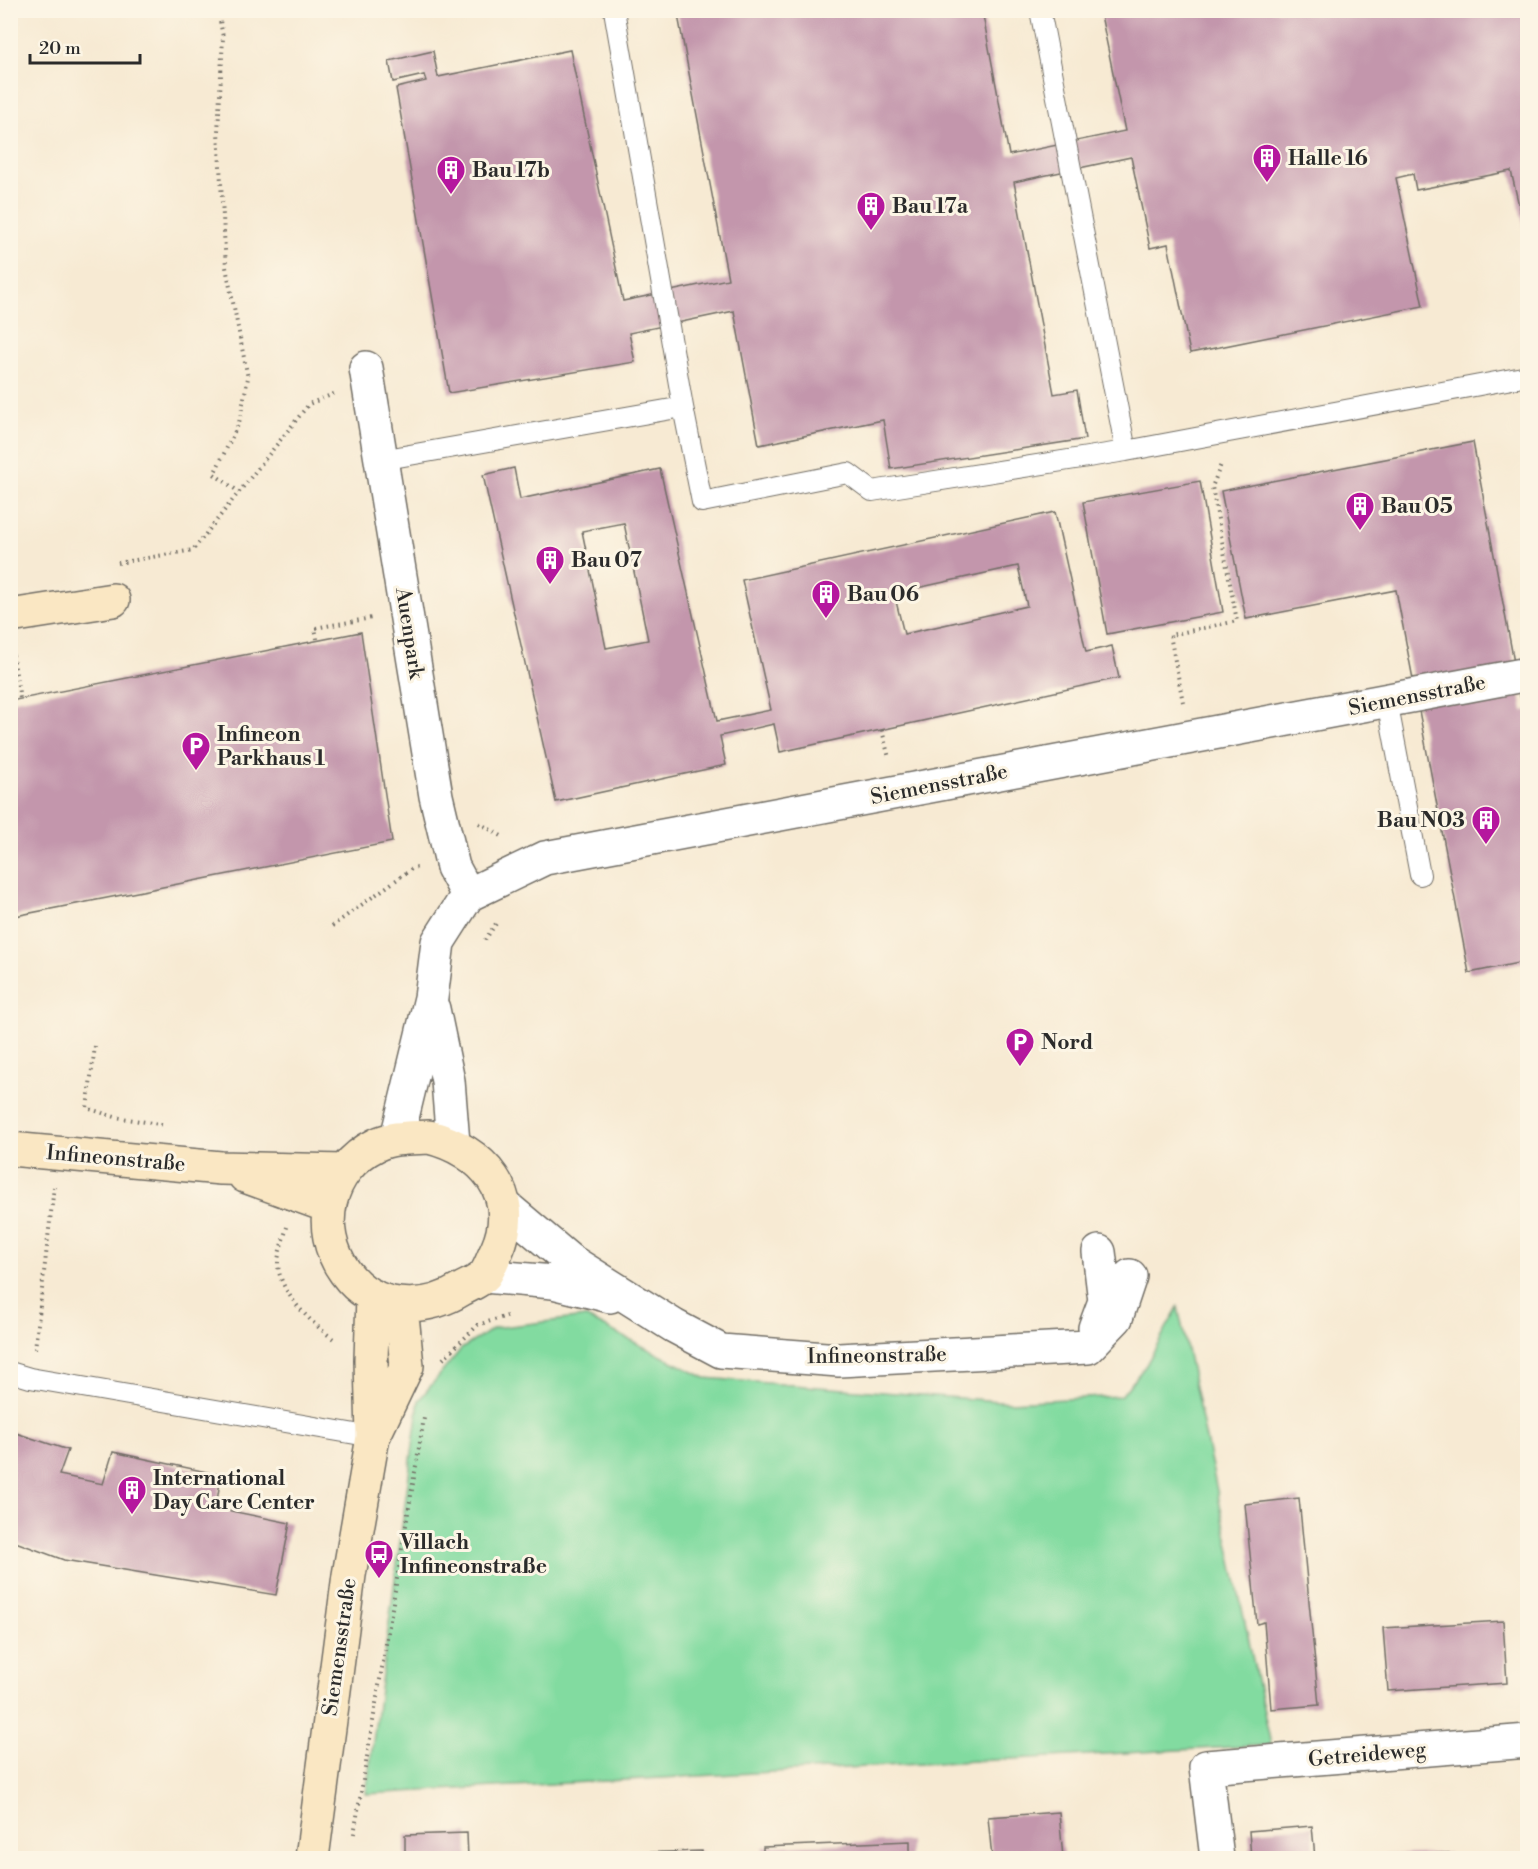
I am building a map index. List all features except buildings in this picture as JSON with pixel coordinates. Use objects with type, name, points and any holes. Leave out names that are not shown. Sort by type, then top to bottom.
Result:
[{"type":"street","name":"Auenpark","points":[[367,376],[436,796],[453,867],[468,895]]},
{"type":"street","points":[[10,616],[113,600]]},
{"type":"street","name":"Siemensstraße","points":[[468,895],[545,858],[1527,674]]},
{"type":"street","points":[[397,1138],[431,998],[438,942],[468,895]]},
{"type":"street","points":[[431,998],[448,1081],[453,1143]]},
{"type":"street","points":[[429,1137],[453,1143],[475,1159],[496,1183],[505,1206],[502,1239],[484,1276],[456,1293],[430,1304],[387,1301],[351,1281],[336,1258],[328,1233],[328,1206],[344,1171],[358,1156],[377,1145],[397,1138],[429,1137]]},
{"type":"street","name":"Infineonstraße","points":[[10,1149],[221,1168],[344,1171]]},
{"type":"street","name":"Infineonstraße","points":[[221,1168],[328,1206]]},
{"type":"street","name":"Infineonstraße","points":[[505,1206],[569,1260],[644,1305],[674,1326],[722,1351],[839,1360],[1088,1347]]},
{"type":"street","points":[[1088,1347],[1105,1301],[1099,1252]]},
{"type":"street","name":"Infineonstraße","points":[[484,1276],[553,1282],[644,1305]]},
{"type":"street","points":[[1088,1347],[1116,1318],[1130,1276]]},
{"type":"street","name":"Siemensstraße","points":[[312,1858],[349,1575],[373,1437],[407,1366],[387,1301]]},
{"type":"street","name":"Getreideweg","points":[[1217,1858],[1206,1767],[1527,1741]]},
{"type":"lane","points":[[614,10],[683,407],[702,502],[848,473],[872,491],[1126,451],[1527,376]]},
{"type":"lane","points":[[1040,10],[1126,451]]},
{"type":"lane","points":[[381,460],[683,407]]},
{"type":"lane","points":[[1386,701],[1420,874]]},
{"type":"lane","points":[[10,1372],[30,1378],[373,1437]]},
{"type":"path","points":[[218,10],[223,37],[218,132],[226,267],[248,378],[239,423],[214,474],[239,492]]},
{"type":"path","points":[[193,550],[309,404],[367,376]]},
{"type":"path","points":[[1176,677],[1170,635],[1238,621],[1212,488],[1236,431]]},
{"type":"path","points":[[317,639],[315,628],[372,618],[374,629]]},
{"type":"path","points":[[10,638],[20,699]]},
{"type":"path","points":[[882,730],[890,760]]},
{"type":"path","points":[[332,926],[413,868],[427,865]]},
{"type":"path","points":[[481,945],[501,917]]},
{"type":"path","points":[[95,1046],[87,1108],[114,1117],[174,1126]]},
{"type":"path","points":[[36,1336],[57,1153]]},
{"type":"path","points":[[287,1224],[278,1264],[291,1299],[319,1330],[339,1343]]},
{"type":"path","points":[[440,1362],[478,1325],[510,1315]]},
{"type":"path","points":[[354,1835],[424,1416]]},
{"type":"green space","points":[[1178,1307],[1271,1745],[366,1794],[419,1400],[461,1349],[494,1328],[585,1317],[705,1378],[1011,1402],[1121,1396],[1146,1365]]},
{"type":"place","name":"Halle 16","points":[[1267,184]]},
{"type":"place","name":"Bau 17b","points":[[451,196]]},
{"type":"place","name":"Bau 17a","points":[[871,232]]},
{"type":"place","name":"Bau 05","points":[[1360,532]]},
{"type":"place","name":"Bau 07","points":[[550,586]]},
{"type":"place","name":"Bau 06","points":[[826,620]]},
{"type":"place","name":"Infineon Parkhaus 1","points":[[196,772]]},
{"type":"place","name":"Bau N03","points":[[1486,846]]},
{"type":"place","name":"Nord","points":[[1020,1068]]},
{"type":"place","name":"International Day Care Center","points":[[132,1516]]},
{"type":"place","name":"Villach Infineonstraße","points":[[379,1580]]}]
